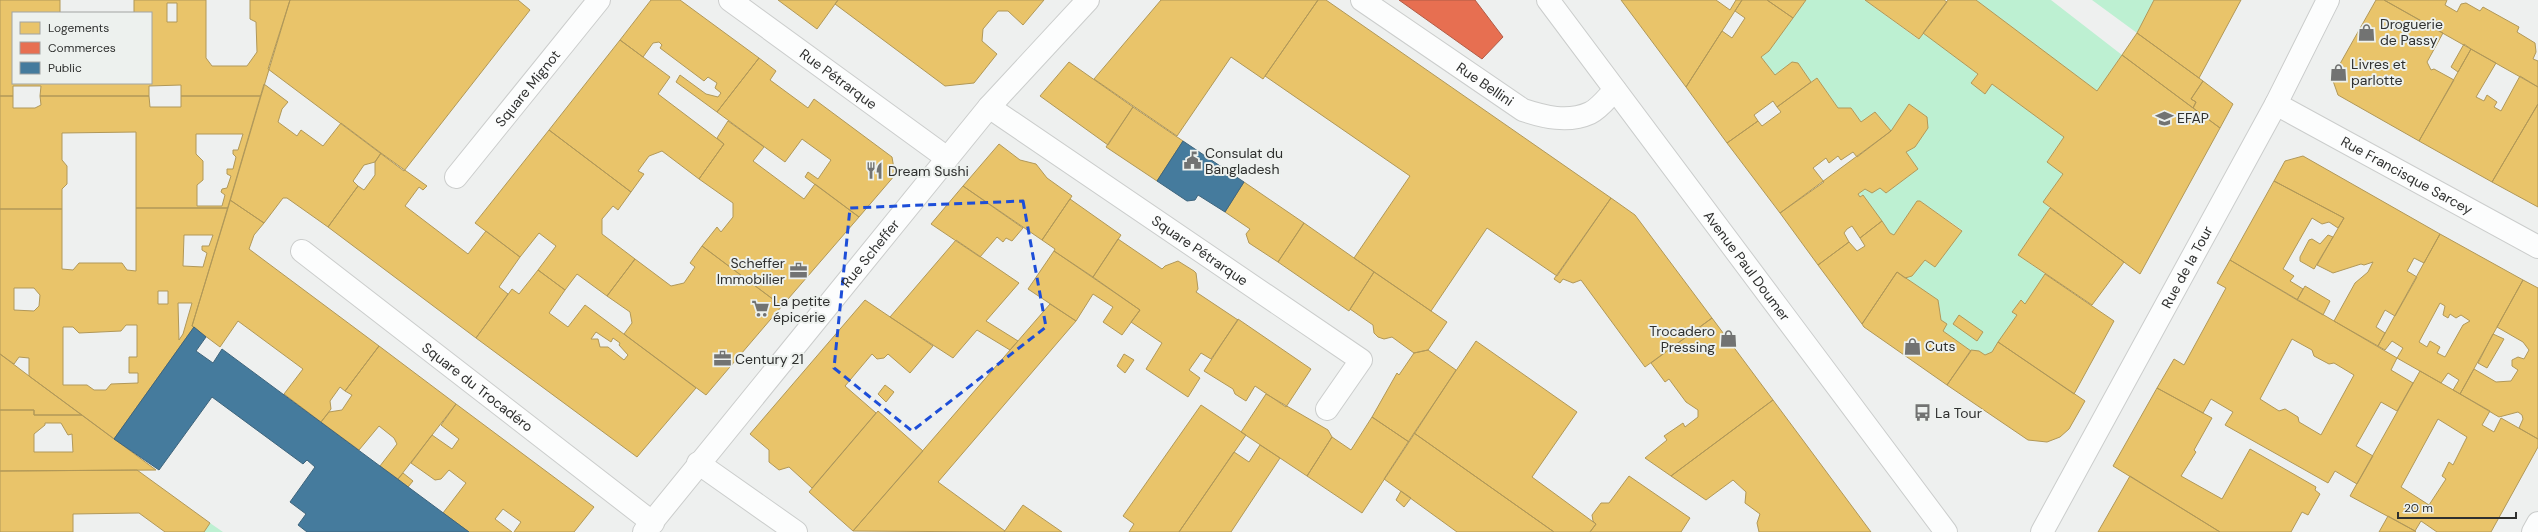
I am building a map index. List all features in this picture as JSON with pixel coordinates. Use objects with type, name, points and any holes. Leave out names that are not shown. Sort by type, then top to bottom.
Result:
[{"type":"street","name":"Square Mignot","points":[[456,177],[599,0]]},
{"type":"street","name":"Rue Pétrarque","points":[[730,0],[947,158]]},
{"type":"street","name":"Rue Scheffer","points":[[648,527],[698,463],[947,158],[990,107],[1088,0]]},
{"type":"street","name":"Rue Bellini","points":[[1362,0],[1523,110],[1543,116],[1569,118],[1590,113],[1615,90]]},
{"type":"street","name":"Avenue Paul Doumer","points":[[1548,0],[1946,532]]},
{"type":"street","name":"Rue de la Tour","points":[[2042,532],[2276,104],[2328,0]]},
{"type":"street","name":"Rue Francisque Sarcey","points":[[2276,104],[2538,247]]},
{"type":"street","name":"Square Pétrarque","points":[[990,107],[1361,360],[1327,409]]},
{"type":"street","name":"Square du Trocadéro","points":[[302,251],[648,527]]},
{"type":"street","points":[[698,463],[796,532]]},
{"type":"street","points":[[2533,532],[2538,523]]},
{"type":"highlighted area","points":[[1023,201],[1046,327],[912,431],[834,368],[850,208]]},
{"type":"green space","points":[[1806,0],[1865,0],[1918,39],[1923,33],[1978,74],[1971,83],[1985,94],[1992,84],[2064,137],[2047,161],[2063,174],[2043,202],[2050,208],[2018,255],[2045,274],[2025,304],[2020,301],[2012,312],[2017,315],[1992,352],[1985,355],[1979,351],[1971,351],[1943,331],[1938,300],[1905,278],[1912,276],[1925,260],[1935,267],[1962,230],[1920,201],[1917,201],[1894,235],[1890,233],[1862,195],[1860,197],[1858,194],[1865,189],[1871,191],[1880,188],[1886,193],[1918,169],[1906,152],[1915,147],[1928,128],[1927,117],[1909,104],[1891,131],[1875,112],[1861,122],[1851,108],[1838,108],[1817,78],[1811,82],[1798,63],[1792,62],[1775,75],[1761,57],[1769,51]]},
{"type":"green space","points":[[1976,0],[2051,0],[2122,55],[2097,91]]},
{"type":"green space","points":[[2092,0],[2154,0],[2137,33]]},
{"type":"green space","points":[[210,523],[223,532],[203,532]]},
{"type":"building: Logements","points":[[0,0],[60,0],[60,12],[12,12],[12,84],[152,84],[152,12],[134,12],[134,0],[206,0],[206,58],[212,66],[247,66],[257,52],[256,22],[250,19],[250,0],[290,0],[261,96],[181,96],[181,85],[149,86],[149,96],[40,96],[41,86],[13,86],[13,96],[0,96]],"holes":[[[167,3],[177,3],[177,22],[167,22]]]},
{"type":"building: Logements","points":[[290,0],[518,0],[530,10],[404,171],[268,69]]},
{"type":"building: Logements","points":[[651,0],[680,0],[759,58],[717,112],[676,82],[680,75],[706,94],[718,97],[721,93],[715,88],[717,83],[708,77],[704,81],[660,48],[662,45],[659,42],[653,43],[643,57],[620,40]]},
{"type":"building: Logements","points":[[778,0],[838,0],[817,29]]},
{"type":"building: Logements","points":[[838,0],[1044,0],[1023,25],[1008,11],[998,11],[983,29],[982,41],[997,54],[974,83],[945,86],[835,4]]},
{"type":"building: Logements","points":[[1161,0],[1318,0],[1263,79],[1231,57],[1177,136],[1094,79]]},
{"type":"building: Logements","points":[[1318,0],[1326,0],[1611,198],[1557,276],[1487,228],[1431,311],[1354,258],[1410,176],[1265,76]]},
{"type":"building: Logements","points":[[1621,0],[1716,0],[1730,10],[1736,0],[1742,0],[1686,87]]},
{"type":"building: Logements","points":[[1742,0],[1767,0],[1793,18],[1769,51],[1761,57],[1775,75],[1792,62],[1798,63],[1811,82],[1777,107],[1773,101],[1754,115],[1758,121],[1727,143],[1686,87],[1722,31],[1732,38],[1745,18],[1735,11]]},
{"type":"building: Logements","points":[[1767,0],[1806,0],[1793,18]]},
{"type":"building: Logements","points":[[1865,0],[1944,0],[1947,2],[1919,39]]},
{"type":"building: Logements","points":[[1948,0],[1976,0],[2097,91],[2122,55],[2220,128],[2140,274],[2043,202],[2063,174],[2047,162],[2064,137],[1992,84],[1985,94],[1971,83],[1978,74],[1923,33]]},
{"type":"building: Logements","points":[[2154,0],[2241,0],[2199,78],[2137,33]]},
{"type":"building: Logements","points":[[2376,0],[2384,0],[2443,33],[2427,62],[2431,70],[2434,69],[2454,80],[2419,141],[2338,95],[2332,78]]},
{"type":"building: Logements","points":[[2384,0],[2447,0],[2445,5],[2457,12],[2461,4],[2466,3],[2480,11],[2483,7],[2519,27],[2517,32],[2535,43],[2536,52],[2533,59],[2538,61],[2538,87]]},
{"type":"building: Logements","points":[[2137,33],[2203,81],[2191,99],[2196,102],[2193,108],[2122,55]]},
{"type":"building: Logements","points":[[620,40],[670,77],[658,94],[724,144],[699,179],[662,151],[649,156],[638,171],[644,174],[631,192],[549,130]]},
{"type":"building: Logements","points":[[2464,44],[2471,49],[2458,72],[2451,67]]},
{"type":"building: Logements","points":[[2471,49],[2496,63],[2476,97],[2484,101],[2487,95],[2497,102],[2494,107],[2501,111],[2520,76],[2538,87],[2538,104],[2492,182],[2419,141]]},
{"type":"building: Logements","points":[[759,58],[776,71],[770,80],[808,108],[814,99],[892,157],[895,175],[859,217],[805,177],[808,172],[818,179],[831,160],[802,139],[785,162],[717,112]]},
{"type":"building: Logements","points":[[1069,62],[1133,107],[1108,145],[1040,96]]},
{"type":"building: Logements","points":[[1817,78],[1838,108],[1851,108],[1861,122],[1875,112],[1891,131],[1857,157],[1853,152],[1841,160],[1838,156],[1829,163],[1826,158],[1813,168],[1824,182],[1780,213],[1727,143],[1758,121],[1762,126],[1781,112],[1777,107]]},
{"type":"building: Logements","points":[[2203,81],[2233,104],[2220,128],[2193,108],[2196,102],[2191,99]]},
{"type":"building: Logements","points":[[264,84],[288,102],[282,109],[278,122],[297,136],[301,130],[323,146],[341,123],[381,153],[375,162],[364,165],[353,181],[358,186],[328,227],[287,198],[283,198],[264,223],[230,200]]},
{"type":"building: Logements","points":[[0,96],[13,96],[13,108],[35,108],[41,105],[40,96],[149,96],[150,107],[181,107],[181,96],[261,96],[228,208],[136,208],[136,132],[62,133],[62,160],[67,166],[67,184],[62,189],[62,209],[0,209]],"holes":[[[196,134],[243,134],[238,150],[233,150],[233,154],[236,157],[233,169],[227,169],[227,174],[231,176],[227,188],[222,189],[221,192],[225,195],[222,206],[197,206],[197,185],[203,180],[203,161],[196,154]]]},
{"type":"building: Logements","points":[[1909,104],[1927,117],[1928,128],[1915,147],[1906,152],[1918,169],[1886,193],[1880,188],[1872,193],[1865,189],[1858,194],[1860,197],[1863,195],[1882,221],[1860,238],[1852,226],[1847,229],[1844,233],[1849,242],[1818,265],[1780,213],[1891,131]]},
{"type":"building: Logements","points":[[2538,104],[2538,207],[2492,182]]},
{"type":"building: Logements","points":[[1133,107],[1183,141],[1157,181],[1106,147]]},
{"type":"building: Logements","points":[[728,121],[764,147],[753,161],[804,199],[815,184],[859,217],[782,306],[702,246],[717,227],[721,232],[733,217],[733,203],[699,179],[724,144],[717,138]]},
{"type":"building: Logements","points":[[549,130],[631,192],[618,210],[613,206],[602,219],[602,234],[635,259],[607,296],[577,274],[565,290],[538,270],[556,246],[539,233],[520,257],[475,223]]},
{"type":"building: Logements","points":[[999,144],[1020,160],[1036,164],[1047,178],[1072,196],[1042,240],[963,186]]},
{"type":"building: Logements","points":[[381,153],[427,186],[423,190],[419,187],[405,206],[468,254],[486,231],[520,257],[499,287],[508,294],[476,338],[328,227],[358,186],[364,190],[375,175],[375,162]]},
{"type":"building: Logements","points":[[2303,156],[2440,234],[2424,263],[2414,258],[2407,271],[2417,277],[2395,316],[2385,310],[2376,327],[2385,333],[2378,346],[2334,321],[2355,283],[2368,272],[2373,262],[2364,265],[2361,264],[2333,273],[2317,265],[2344,218],[2274,181],[2285,161]]},
{"type":"building: Logements","points":[[2274,181],[2344,218],[2338,228],[2329,222],[2322,224],[2312,218],[2283,269],[2294,276],[2290,281],[2303,289],[2297,300],[2230,260]]},
{"type":"building: Logements","points":[[1244,182],[1304,223],[1278,262],[1249,243],[1246,234],[1250,229],[1225,212]]},
{"type":"building: Logements","points":[[963,186],[1023,228],[1012,241],[1006,238],[1003,242],[997,237],[980,257],[931,224]]},
{"type":"building: Logements","points":[[1611,198],[1635,215],[1712,318],[1645,367],[1581,280],[1573,283],[1563,279],[1560,283],[1554,279]]},
{"type":"building: Logements","points":[[1070,199],[1121,235],[1093,277],[1054,251],[1055,249],[1042,240]]},
{"type":"building: Logements","points":[[230,200],[264,223],[254,235],[249,249],[379,346],[345,391],[340,387],[330,401],[331,409],[321,422],[284,394],[303,369],[238,321],[220,347],[192,326]]},
{"type":"building: Logements","points":[[1917,201],[1920,201],[1962,231],[1935,267],[1925,260],[1912,276],[1905,278],[1897,272],[1862,324],[1818,265],[1849,242],[1857,251],[1865,246],[1860,238],[1882,221],[1890,233],[1894,235]]},
{"type":"building: Logements","points":[[136,208],[228,208],[192,326],[194,327],[114,439],[29,376],[29,358],[19,357],[14,364],[0,354],[0,209],[62,209],[62,269],[73,270],[79,263],[122,263],[127,270],[136,271]],"holes":[[[184,235],[213,235],[209,246],[202,246],[202,250],[207,253],[203,267],[183,266]],[[14,288],[34,288],[40,295],[39,306],[34,311],[14,310]],[[158,291],[168,291],[168,304],[158,304]],[[178,303],[192,303],[183,334],[179,340]],[[126,325],[137,325],[137,357],[129,357],[129,373],[138,373],[138,383],[111,384],[106,390],[94,390],[87,385],[63,385],[63,327],[73,327],[79,333],[121,331]]]},
{"type":"building: Logements","points":[[2050,208],[2124,262],[2092,305],[2018,255]]},
{"type":"building: Logements","points":[[1304,223],[1374,272],[1349,311],[1278,262]]},
{"type":"building: Logements","points":[[2440,234],[2523,280],[2460,394],[2453,390],[2459,380],[2448,373],[2441,383],[2397,358],[2403,348],[2392,341],[2385,350],[2378,346]],"holes":[[[2440,303],[2445,306],[2443,315],[2448,318],[2450,314],[2456,318],[2461,315],[2470,321],[2463,325],[2445,357],[2437,353],[2440,347],[2430,341],[2427,347],[2419,342]]]},
{"type":"building: Logements","points":[[2328,235],[2333,237],[2314,269],[2300,261],[2300,257],[2309,240],[2312,239],[2320,244]]},
{"type":"building: Logements","points":[[1118,239],[1162,269],[1165,266],[1178,261],[1194,271],[1196,273],[1198,289],[1196,292],[1238,320],[1211,359],[1201,353],[1189,370],[1200,378],[1188,397],[1146,369],[1162,343],[1131,322],[1140,310],[1093,277]]},
{"type":"building: Logements","points":[[956,240],[1019,283],[986,321],[1018,341],[1010,350],[977,330],[953,358],[890,317]]},
{"type":"building: Logements","points":[[702,246],[782,306],[706,395],[624,334],[632,323],[630,312],[607,296],[635,259],[671,286],[684,283],[695,267],[690,263]]},
{"type":"building: Logements","points":[[1054,251],[1140,310],[1122,335],[1103,322],[1113,307],[1093,294],[1076,321],[1028,289]]},
{"type":"building: Logements","points":[[2230,260],[2397,358],[2391,370],[2413,383],[2397,411],[2381,402],[2356,446],[2373,456],[2357,484],[2335,471],[2328,483],[2225,425],[2233,412],[2211,399],[2203,413],[2157,388],[2174,359],[2184,365],[2226,288],[2217,283]],"holes":[[[2292,339],[2312,350],[2314,356],[2329,364],[2334,363],[2354,375],[2321,435],[2299,422],[2298,417],[2285,409],[2279,411],[2260,399]]]},
{"type":"building: Logements","points":[[538,270],[565,290],[549,313],[568,327],[585,305],[696,388],[637,457],[476,338],[512,289],[519,294]],"holes":[[[596,332],[611,342],[613,338],[620,343],[619,345],[628,355],[624,360],[608,347],[600,347],[598,339],[591,339]]]},
{"type":"building: Logements","points":[[1374,272],[1447,322],[1428,350],[1414,353],[1392,337],[1384,339],[1378,337],[1374,333],[1373,325],[1350,309]]},
{"type":"building: Logements","points":[[1897,272],[1938,300],[1941,320],[1947,324],[1943,331],[1971,351],[1947,385],[1864,327],[1862,324]]},
{"type":"building: Logements","points":[[2045,274],[2114,321],[2074,394],[1998,342],[2017,315],[2012,312],[2021,300],[2025,304]]},
{"type":"building: Logements","points":[[2523,280],[2538,288],[2538,439],[2519,428],[2523,419],[2522,415],[2518,412],[2499,417],[2460,394],[2474,369],[2496,382],[2511,381],[2518,370],[2512,366],[2512,360],[2518,357],[2524,359],[2529,350],[2523,342],[2497,327]]},
{"type":"building: Logements","points":[[2305,286],[2330,301],[2323,315],[2297,300]]},
{"type":"building: Logements","points":[[865,300],[933,346],[910,373],[888,354],[884,358],[877,359],[872,354],[845,386],[876,413],[812,488],[789,467],[779,470],[769,462],[769,450],[750,434]]},
{"type":"building: Logements","points":[[1050,304],[1076,321],[938,482],[1005,531],[853,531]]},
{"type":"building: Logements","points":[[1959,315],[1983,332],[1977,341],[1953,324]]},
{"type":"building: Logements","points":[[1712,318],[1773,400],[1671,476],[1645,458],[1667,440],[1664,436],[1683,423],[1685,427],[1698,417],[1698,410],[1686,402],[1669,379],[1665,382],[1651,363]]},
{"type":"building: Logements","points":[[1238,319],[1311,369],[1286,407],[1255,386],[1246,401],[1235,394],[1233,389],[1204,371]]},
{"type":"building: Logements","points":[[2493,334],[2504,339],[2487,368],[2478,363]]},
{"type":"building: Logements","points":[[1476,341],[1577,412],[1532,477],[1596,524],[1590,532],[1554,532],[1414,433]]},
{"type":"building: Logements","points":[[1998,342],[2085,401],[2069,429],[2060,437],[2047,442],[2028,440],[1947,385],[1971,350],[1979,351],[1985,355],[1992,352]]},
{"type":"building: Logements","points":[[379,346],[456,404],[398,479],[380,466],[397,444],[394,438],[379,426],[359,450],[321,422],[329,412],[342,410],[352,395],[345,391]]},
{"type":"building: Logements","points":[[1428,350],[1456,370],[1409,442],[1372,417],[1397,373],[1399,375],[1414,353]]},
{"type":"building: Logements","points":[[0,354],[82,415],[34,415],[34,410],[0,410]]},
{"type":"building: Logements","points":[[1124,354],[1134,360],[1125,373],[1117,366]]},
{"type":"building: Logements","points":[[2420,371],[2490,411],[2482,425],[2494,432],[2501,418],[2538,439],[2538,447],[2491,532],[2437,532],[2421,521],[2415,531],[2350,496]],"holes":[[[2438,419],[2467,437],[2453,465],[2449,462],[2442,476],[2446,479],[2429,505],[2401,487]]]},
{"type":"building: Logements","points":[[885,385],[894,392],[886,402],[878,394]]},
{"type":"building: Logements","points":[[2157,388],[2212,418],[2194,450],[2196,452],[2181,476],[2222,499],[2250,449],[2316,487],[2315,490],[2320,494],[2308,515],[2302,512],[2291,532],[2220,532],[2113,466]]},
{"type":"building: Logements","points":[[1266,394],[1328,430],[1332,437],[1307,476],[1241,432]]},
{"type":"building: Logements","points":[[1773,400],[1871,532],[1759,532],[1757,523],[1760,514],[1745,503],[1746,492],[1733,480],[1706,500],[1671,476]]},
{"type":"building: Logements","points":[[456,404],[594,507],[574,532],[514,532],[521,522],[503,509],[495,519],[512,532],[469,532],[443,513],[466,483],[449,470],[441,479],[435,480],[411,463],[432,435],[452,449],[459,439],[441,425]]},
{"type":"building: Logements","points":[[1201,405],[1246,435],[1179,532],[1129,532],[1134,524],[1123,516]]},
{"type":"building: Logements","points":[[0,410],[34,410],[34,415],[82,415],[156,470],[0,471]],"holes":[[[45,423],[61,423],[68,435],[72,434],[73,452],[34,452],[34,434],[45,425]]]},
{"type":"building: Logements","points":[[878,411],[923,451],[853,531],[809,492]]},
{"type":"building: Logements","points":[[1372,417],[1409,442],[1362,513],[1307,476],[1332,437],[1351,450]]},
{"type":"building: Logements","points":[[1414,433],[1554,532],[1457,532],[1384,479]]},
{"type":"building: Logements","points":[[1260,445],[1280,458],[1231,532],[1179,532],[1234,452],[1249,462]]},
{"type":"building: Logements","points":[[137,470],[210,523],[204,532],[165,532],[139,513],[73,514],[73,532],[0,532],[0,471]]},
{"type":"building: Logements","points":[[403,473],[413,481],[408,487],[398,479]]},
{"type":"building: Logements","points":[[1629,476],[1690,518],[1681,532],[1590,532],[1596,524],[1593,521],[1592,515],[1601,503],[1609,503]]},
{"type":"building: Logements","points":[[2130,476],[2220,532],[2098,532]]},
{"type":"building: Logements","points":[[1401,491],[1411,498],[1404,507],[1396,500]]},
{"type":"building: Logements","points":[[1023,505],[1062,532],[1004,532]]},
{"type":"building: Logements","points":[[2388,516],[2415,531],[2416,532],[2379,532]]},
{"type":"building: Commerces","points":[[1399,0],[1475,0],[1503,37],[1482,59]]},
{"type":"building: Public","name":"Consulat du Bangladesh","points":[[1183,141],[1244,182],[1225,212],[1198,195],[1195,200],[1187,201],[1157,181]]},
{"type":"building: Public","points":[[194,327],[206,337],[196,351],[213,363],[222,349],[469,532],[307,532],[298,525],[306,514],[290,502],[315,467],[307,460],[303,464],[212,397],[159,470],[114,439]]},
{"type":"place","name":"Droguerie de Passy","points":[[2367,32]]},
{"type":"place","name":"Livres et parlotte","points":[[2338,72]]},
{"type":"place","name":"EFAP","points":[[2164,118]]},
{"type":"place","name":"Consulat du Bangladesh","points":[[1192,161]]},
{"type":"place","name":"Dream Sushi","points":[[875,171]]},
{"type":"place","name":"Scheffer Immobilier","points":[[798,271]]},
{"type":"place","name":"La petite épicerie","points":[[760,309]]},
{"type":"place","name":"Trocadero Pressing","points":[[1728,339]]},
{"type":"place","name":"Cuts","points":[[1912,346]]},
{"type":"place","name":"Century 21","points":[[722,359]]},
{"type":"place","name":"La Tour","points":[[1922,413]]}]
